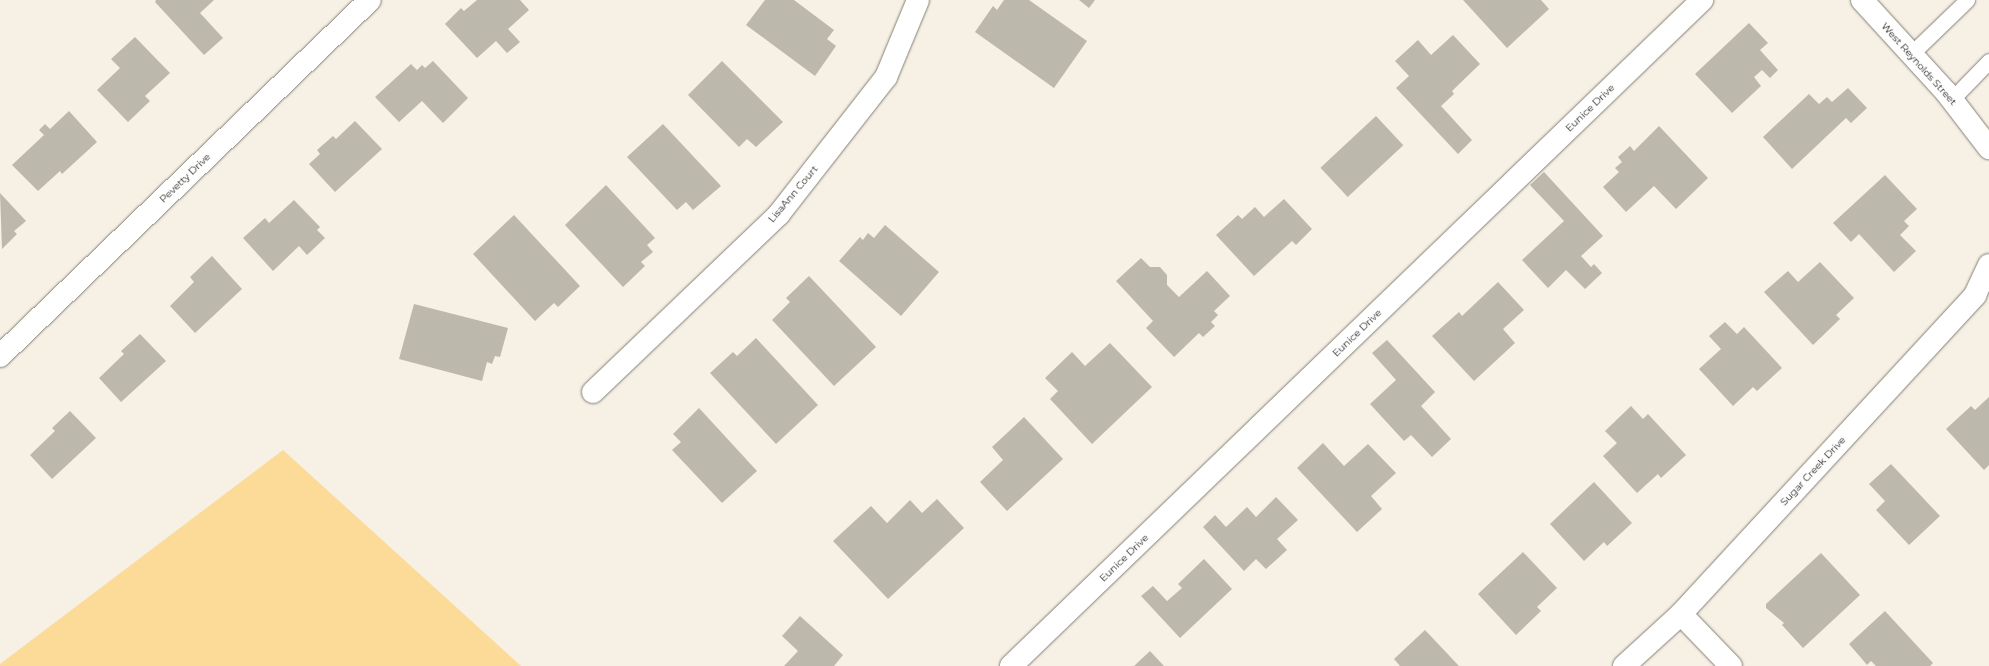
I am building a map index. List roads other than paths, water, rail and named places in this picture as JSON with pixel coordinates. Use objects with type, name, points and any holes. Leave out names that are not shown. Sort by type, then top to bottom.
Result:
[{"type":"street","name":"Pevetty Drive","points":[[0,356],[370,0]]},
{"type":"street","name":"LisaAnn Court","points":[[593,392],[779,214],[886,77],[918,0]]},
{"type":"street","name":"Eunice Drive","points":[[1011,666],[1702,0]]},
{"type":"street","name":"West Reynolds Street","points":[[1862,0],[1952,99],[1989,148]]},
{"type":"street","name":"Sugar Creek Drive","points":[[1624,666],[1681,614],[1975,295],[1989,265]]},
{"type":"street","points":[[1681,614],[1731,666]]},
{"type":"lane","points":[[1911,54],[1967,0]]},
{"type":"lane","points":[[1952,99],[1989,61]]}]
